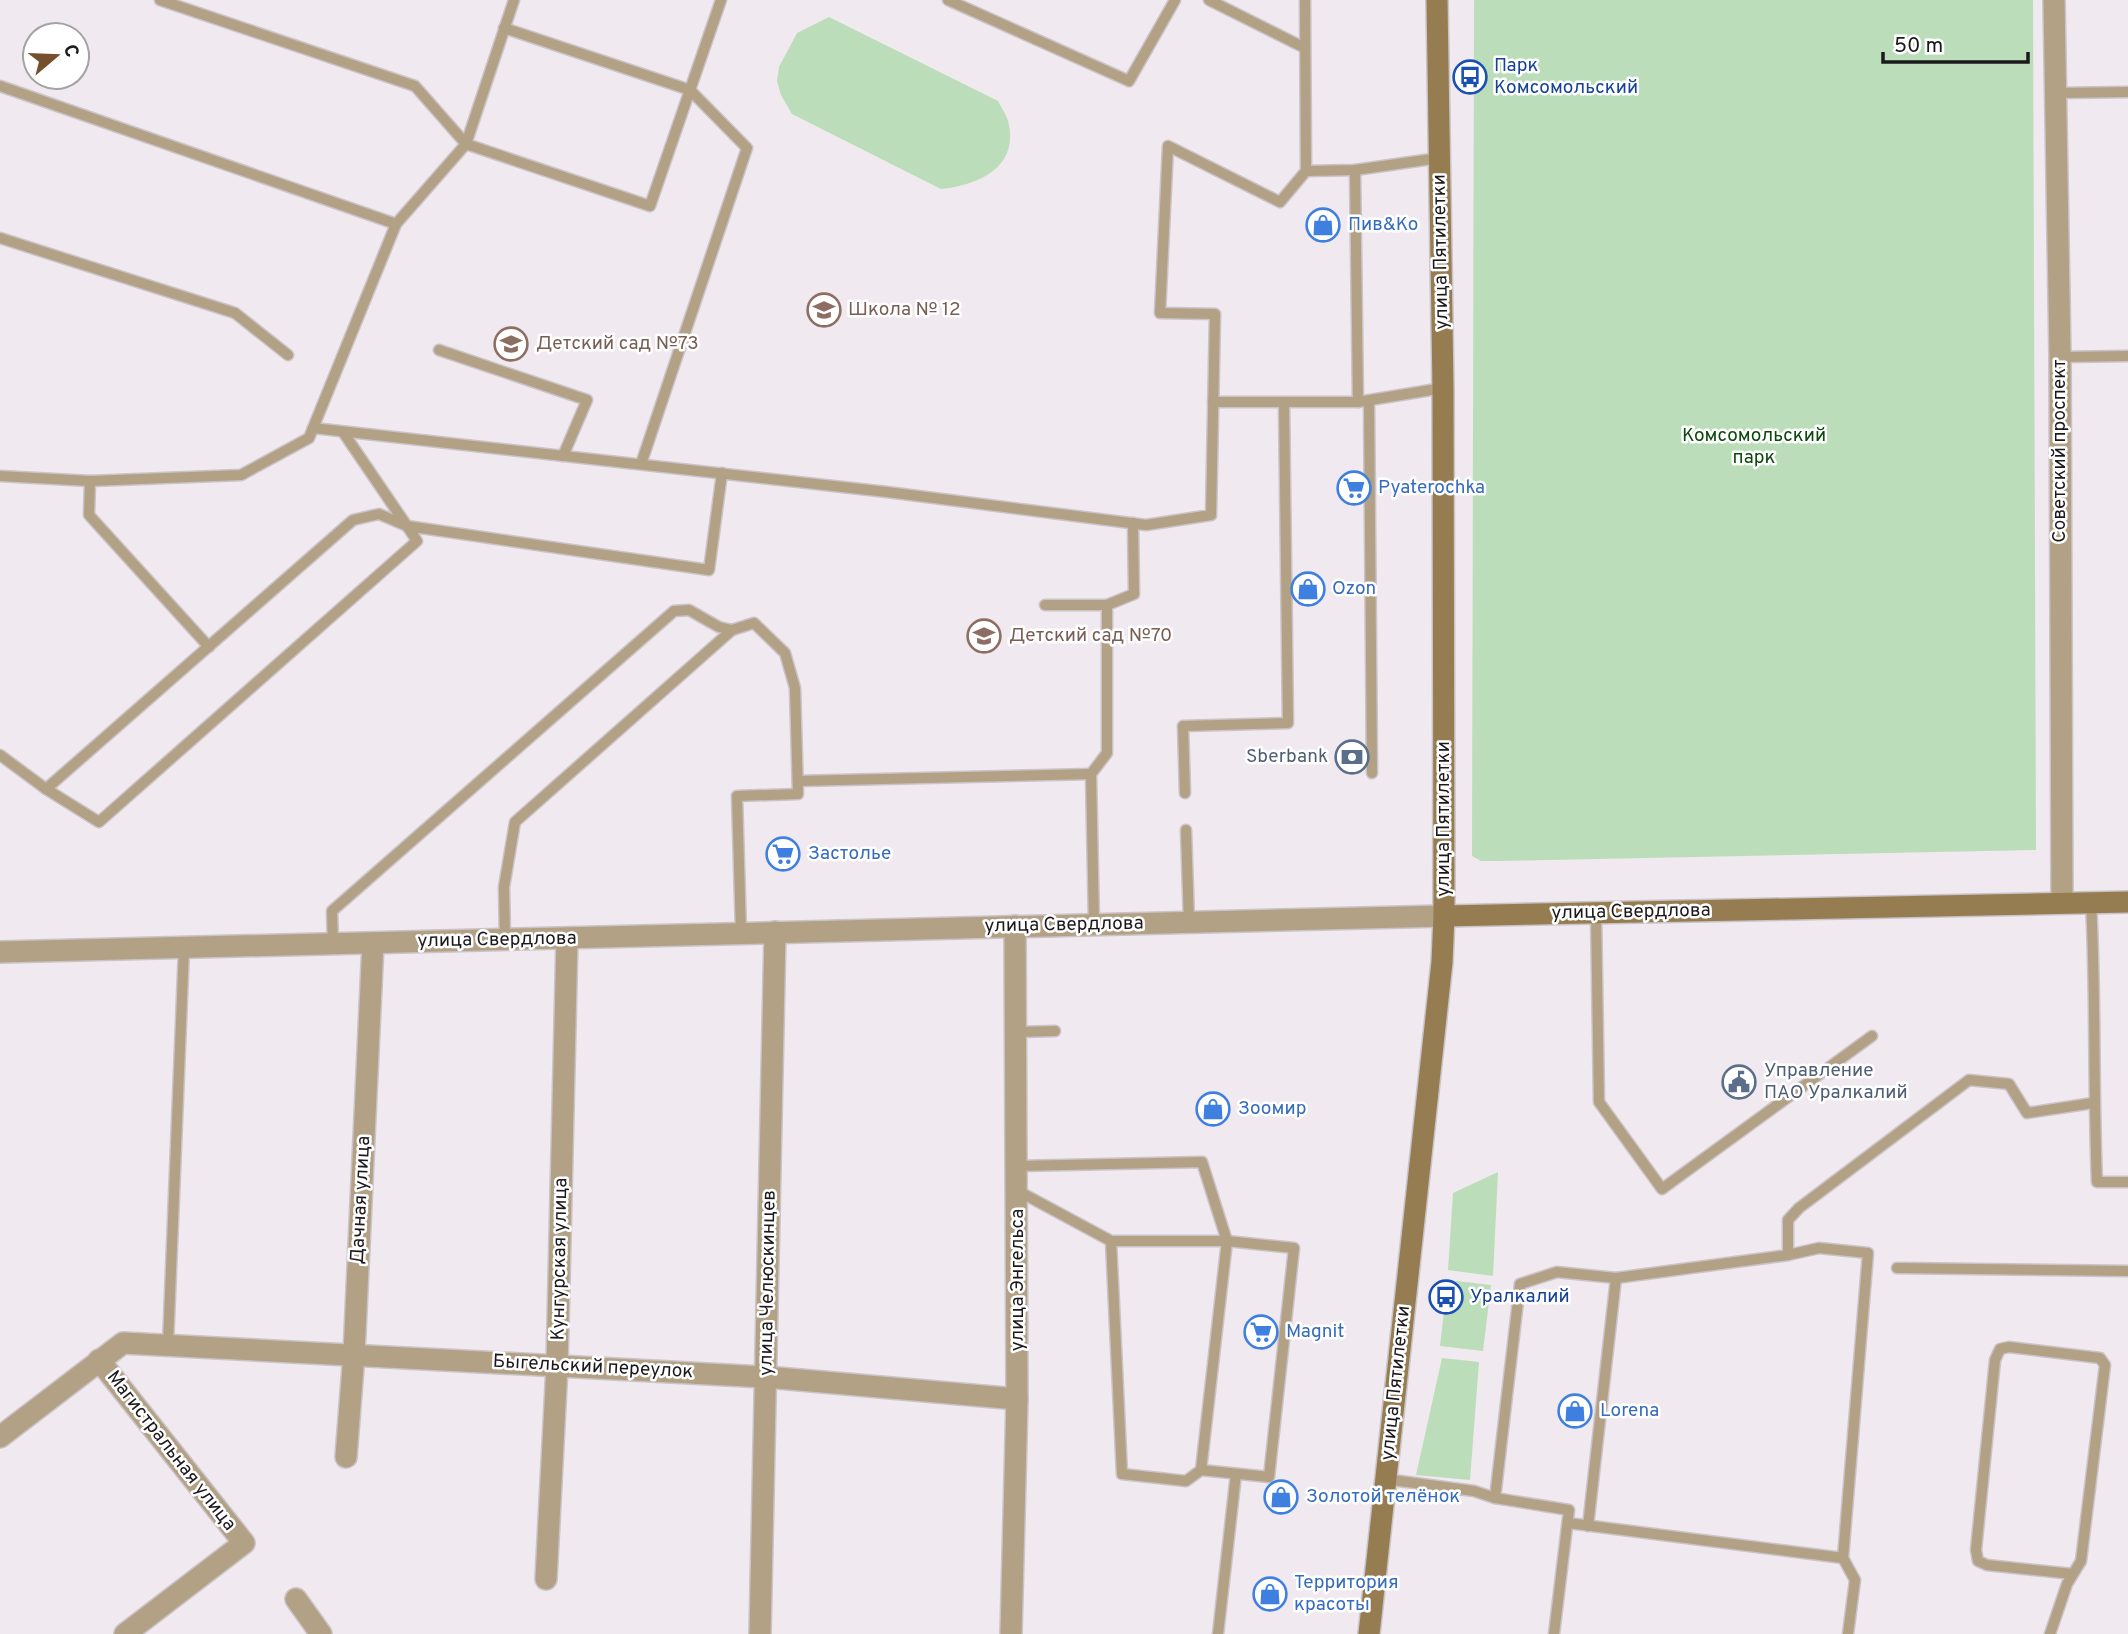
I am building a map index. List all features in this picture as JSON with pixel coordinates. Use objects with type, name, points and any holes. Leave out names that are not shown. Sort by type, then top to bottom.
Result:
[{"type":"main road","name":"улица Пятилетки","points":[[1368,1634],[1442,962],[1444,916],[1443,388],[1437,0]]},
{"type":"main road","name":"улица Свердлова","points":[[1444,916],[2128,902]]},
{"type":"street","name":"Советский проспект","points":[[2054,0],[2060,356],[2062,903]]},
{"type":"street","name":"улица Свердлова","points":[[0,952],[1444,916]]},
{"type":"street","name":"улица Энгельса","points":[[1011,1634],[1017,1399],[1015,926]]},
{"type":"street","name":"улица Челюскинцев","points":[[760,1634],[775,933]]},
{"type":"street","name":"Кунгурская улица","points":[[545,1579],[558,1366],[567,938]]},
{"type":"street","name":"Дачная улица","points":[[346,1457],[354,1354],[373,943]]},
{"type":"street","name":"Быгельский переулок","points":[[0,1437],[123,1343],[766,1377],[1017,1399]]},
{"type":"street","name":"Магистральная улица","points":[[99,1360],[244,1543],[125,1634]]},
{"type":"street","points":[[296,1599],[321,1634]]},
{"type":"lane","points":[[160,0],[415,86],[466,144],[650,206],[721,0]]},
{"type":"lane","points":[[0,476],[90,481],[241,475],[309,438],[396,224],[466,144],[514,0]]},
{"type":"lane","points":[[948,0],[1129,81],[1175,0]]},
{"type":"lane","points":[[1209,0],[1305,48]]},
{"type":"lane","points":[[313,428],[722,473],[1146,525],[1211,515],[1215,314],[1160,313],[1168,146],[1280,202],[1306,171],[1305,0]]},
{"type":"lane","points":[[504,29],[690,90],[747,148],[640,464]]},
{"type":"lane","points":[[0,86],[396,224]]},
{"type":"lane","points":[[2056,93],[2128,92]]},
{"type":"lane","points":[[1306,171],[1355,170],[1439,158]]},
{"type":"lane","points":[[1355,170],[1364,402],[1372,773]]},
{"type":"lane","points":[[0,238],[235,313],[288,355]]},
{"type":"lane","points":[[439,350],[586,400],[563,456]]},
{"type":"lane","points":[[2060,356],[2128,356]]},
{"type":"lane","points":[[1213,402],[1364,402],[1443,388]]},
{"type":"lane","points":[[1185,793],[1183,726],[1288,723],[1284,403]]},
{"type":"lane","points":[[0,754],[46,789],[99,822],[417,541],[343,432]]},
{"type":"lane","points":[[46,789],[353,520],[379,514],[407,526],[709,570],[722,473]]},
{"type":"lane","points":[[90,481],[89,515],[209,647]]},
{"type":"lane","points":[[1045,605],[1107,606],[1134,594],[1133,523]]},
{"type":"lane","points":[[1094,924],[1091,774],[1107,753],[1107,606]]},
{"type":"lane","points":[[333,944],[332,911],[674,611],[689,610],[719,627],[733,630]]},
{"type":"lane","points":[[505,939],[504,887],[515,821],[733,630],[754,623],[785,653],[795,688],[798,794],[737,796],[741,933]]},
{"type":"lane","points":[[798,781],[1091,774]]},
{"type":"lane","points":[[1186,830],[1189,922]]},
{"type":"lane","points":[[2091,902],[2097,1182],[2128,1182]]},
{"type":"lane","points":[[1596,913],[1599,1102],[1662,1189],[1872,1036]]},
{"type":"lane","points":[[168,1344],[184,948]]},
{"type":"lane","points":[[1016,1032],[1055,1031]]},
{"type":"lane","points":[[1788,1255],[1788,1220],[1799,1208],[1969,1080],[2008,1084],[2027,1113],[2094,1103]]},
{"type":"lane","points":[[1018,1166],[1202,1162],[1227,1241],[1201,1470]]},
{"type":"lane","points":[[1018,1191],[1111,1241],[1227,1241],[1294,1248],[1269,1477],[1201,1470],[1186,1481],[1122,1474],[1111,1241]]},
{"type":"lane","points":[[1496,1498],[1520,1284],[1557,1272],[1616,1278],[1788,1255],[1819,1248],[1868,1253],[1843,1558],[1855,1580],[1848,1634]]},
{"type":"lane","points":[[1897,1268],[2128,1272]]},
{"type":"lane","points":[[1588,1526],[1616,1278]]},
{"type":"lane","points":[[2050,1634],[2067,1584],[2081,1561],[2105,1365],[2100,1359],[2010,1347],[2000,1349],[1995,1360],[1976,1550],[1978,1561],[1987,1565],[2073,1574]]},
{"type":"lane","points":[[1218,1634],[1236,1474]]},
{"type":"lane","points":[[1385,1479],[1474,1491],[1496,1498],[1569,1510],[1554,1634]]},
{"type":"lane","points":[[1568,1523],[1843,1558]]},
{"type":"green space","name":"Комсомольский парк","points":[[1474,0],[2033,0],[2036,850],[1498,861],[1481,861],[1472,856]]},
{"type":"green space","points":[[829,17],[998,101],[1007,118],[1010,137],[1002,162],[982,178],[941,189],[792,114],[781,95],[777,81],[779,67],[797,33]]},
{"type":"green space","points":[[1498,1172],[1493,1276],[1448,1270],[1453,1193]]},
{"type":"green space","points":[[1447,1280],[1491,1285],[1483,1351],[1440,1346],[1444,1311],[1453,1312],[1456,1288],[1446,1287]]},
{"type":"green space","points":[[1442,1358],[1479,1362],[1470,1480],[1416,1475]]},
{"type":"place","name":"Парк Комсомольский","points":[[1470,77]]},
{"type":"place","name":"Пив&Ко","points":[[1323,225]]},
{"type":"place","name":"Школа № 12","points":[[824,310]]},
{"type":"place","name":"Детский сад №73","points":[[511,344]]},
{"type":"place","name":"Pyaterochka","points":[[1354,488]]},
{"type":"place","name":"Ozon","points":[[1308,589]]},
{"type":"place","name":"Детский сад №70","points":[[984,636]]},
{"type":"place","name":"Sberbank","points":[[1352,757]]},
{"type":"place","name":"Застолье","points":[[783,854]]},
{"type":"place","name":"Управление ПАО Уралкалий","points":[[1739,1082]]},
{"type":"place","name":"Зоомир","points":[[1213,1109]]},
{"type":"place","name":"Уралкалий","points":[[1446,1297]]},
{"type":"place","name":"Magnit","points":[[1261,1332]]},
{"type":"place","name":"Lorena","points":[[1575,1411]]},
{"type":"place","name":"Золотой телёнок","points":[[1281,1497]]},
{"type":"place","name":"Территория красоты","points":[[1270,1594]]}]
